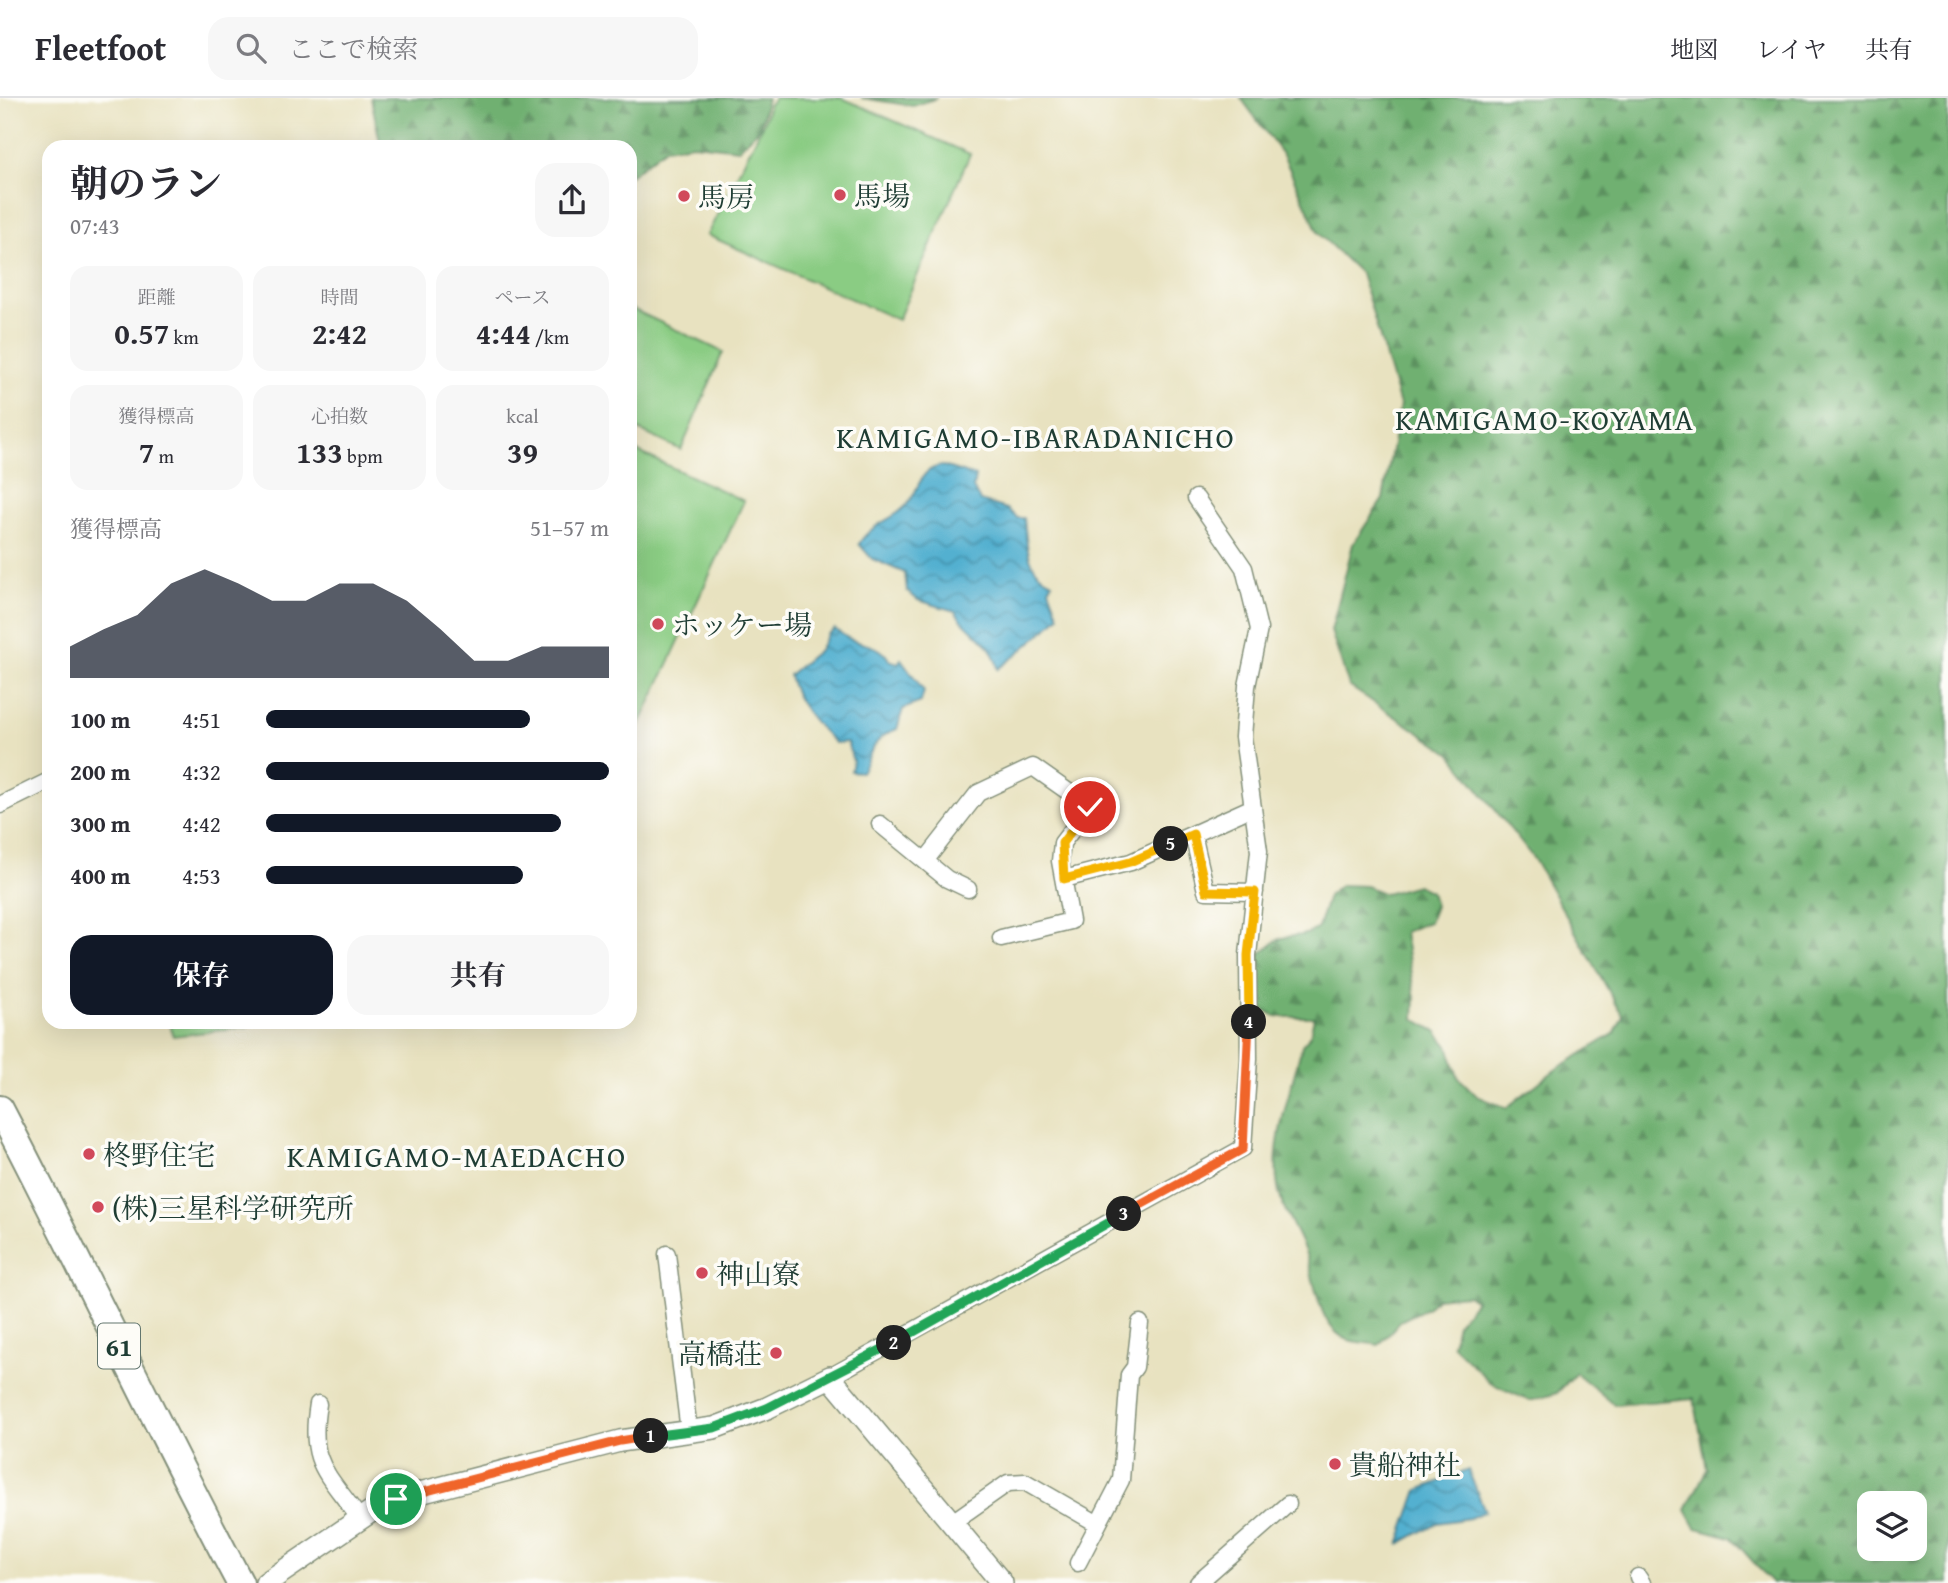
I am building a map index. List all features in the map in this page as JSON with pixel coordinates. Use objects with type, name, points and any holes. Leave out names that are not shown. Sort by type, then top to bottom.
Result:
[{"type":"main road","name":"61","points":[[3,1121],[176,1463],[240,1583]]},
{"type":"street","points":[[266,1583],[385,1502],[620,1441],[725,1424],[830,1377],[1243,1149],[1250,1059],[1248,955],[1259,851],[1243,737],[1247,686],[1259,629],[1244,568],[1196,498]]},
{"type":"street","points":[[925,861],[978,793],[1033,767],[1090,807]]},
{"type":"street","points":[[0,805],[42,784]]},
{"type":"street","points":[[1000,937],[1071,921],[1064,879],[1062,843],[1100,793]]},
{"type":"street","points":[[1064,879],[1130,862],[1253,807]]},
{"type":"street","points":[[880,824],[947,879],[968,888]]},
{"type":"street","points":[[1193,834],[1206,891],[1255,892]]},
{"type":"street","points":[[667,1254],[690,1431]]},
{"type":"street","points":[[1078,1563],[1121,1480],[1129,1376],[1135,1367],[1140,1323]]},
{"type":"street","points":[[830,1377],[1002,1583]]},
{"type":"street","points":[[318,1404],[314,1431],[317,1456],[329,1479],[359,1518]]},
{"type":"street","points":[[951,1523],[1008,1483],[1025,1482],[1098,1524]]},
{"type":"street","points":[[1198,1583],[1288,1504]]},
{"type":"green space","points":[[371,98],[767,98],[760,127],[739,149],[693,144],[665,148],[637,170],[637,140],[380,140]]},
{"type":"green space","name":"馬場","points":[[775,98],[842,98],[970,154],[898,320],[707,235],[764,122],[769,104]]},
{"type":"green space","points":[[861,98],[937,98],[913,106]]},
{"type":"green space","points":[[1241,98],[1948,98],[1948,1583],[1772,1583],[1731,1537],[1696,1528],[1686,1510],[1707,1469],[1694,1398],[1615,1405],[1576,1373],[1557,1393],[1530,1401],[1492,1384],[1452,1345],[1457,1324],[1476,1301],[1467,1295],[1436,1298],[1427,1308],[1400,1321],[1379,1345],[1352,1341],[1341,1336],[1326,1319],[1305,1252],[1280,1197],[1276,1170],[1283,1116],[1302,1045],[1310,1036],[1314,1017],[1277,1017],[1259,1007],[1253,974],[1256,960],[1261,953],[1282,938],[1304,935],[1318,928],[1328,896],[1341,885],[1366,886],[1385,894],[1417,885],[1431,892],[1435,906],[1429,922],[1404,932],[1415,998],[1414,1019],[1436,1031],[1448,1046],[1458,1077],[1477,1096],[1506,1108],[1555,1070],[1615,1033],[1623,1016],[1534,859],[1450,753],[1349,686],[1331,631],[1353,544],[1383,499],[1400,405],[1361,274],[1319,234],[1284,157]]},
{"type":"green space","points":[[637,311],[723,352],[681,450],[637,429]]},
{"type":"green space","name":"ホッケー場","points":[[637,451],[744,501],[637,731]]},
{"type":"green space","points":[[172,1029],[231,1029],[173,1036]]},
{"type":"water","points":[[943,466],[975,476],[973,488],[980,501],[1007,509],[1017,518],[1024,518],[1032,563],[1043,577],[1052,582],[1049,589],[1059,616],[1030,644],[998,669],[991,649],[955,611],[918,600],[907,591],[905,573],[872,559],[859,544],[870,531],[898,513],[910,501],[922,478],[930,470]]},
{"type":"water","points":[[835,629],[850,639],[877,648],[889,660],[898,663],[901,659],[924,691],[921,702],[903,709],[897,729],[882,737],[874,746],[861,772],[851,771],[853,761],[847,742],[835,743],[807,712],[789,675],[819,650],[828,634]]},
{"type":"water","points":[[1468,1470],[1485,1511],[1470,1518],[1437,1523],[1399,1544],[1418,1490]]},
{"type":"place","name":"馬場","points":[[840,195]]},
{"type":"place","name":"馬房","points":[[684,196]]},
{"type":"place","name":"ホッケー場","points":[[658,624]]},
{"type":"place","name":"柊野住宅","points":[[89,1154]]},
{"type":"place","name":"(株)三星科学研究所","points":[[98,1207]]},
{"type":"place","name":"神山寮","points":[[702,1273]]},
{"type":"place","name":"高橋荘","points":[[776,1353]]},
{"type":"place","name":"貴船神社","points":[[1335,1464]]},
{"type":"district","name":"KAMIGAMO-KOYAMA","points":[[1545,419]]},
{"type":"district","name":"KAMIGAMO-IBARADANICHO","points":[[1036,437]]},
{"type":"district","name":"KAMIGAMO-MAEDACHO","points":[[457,1156]]},
{"type":"route","points":[[396,1499],[620,1441],[714,1428],[767,1408],[914,1332],[1243,1149],[1250,1059],[1248,955],[1255,892],[1206,891],[1193,834],[1130,862],[1064,879],[1060,860],[1062,843],[1090,807]]}]
